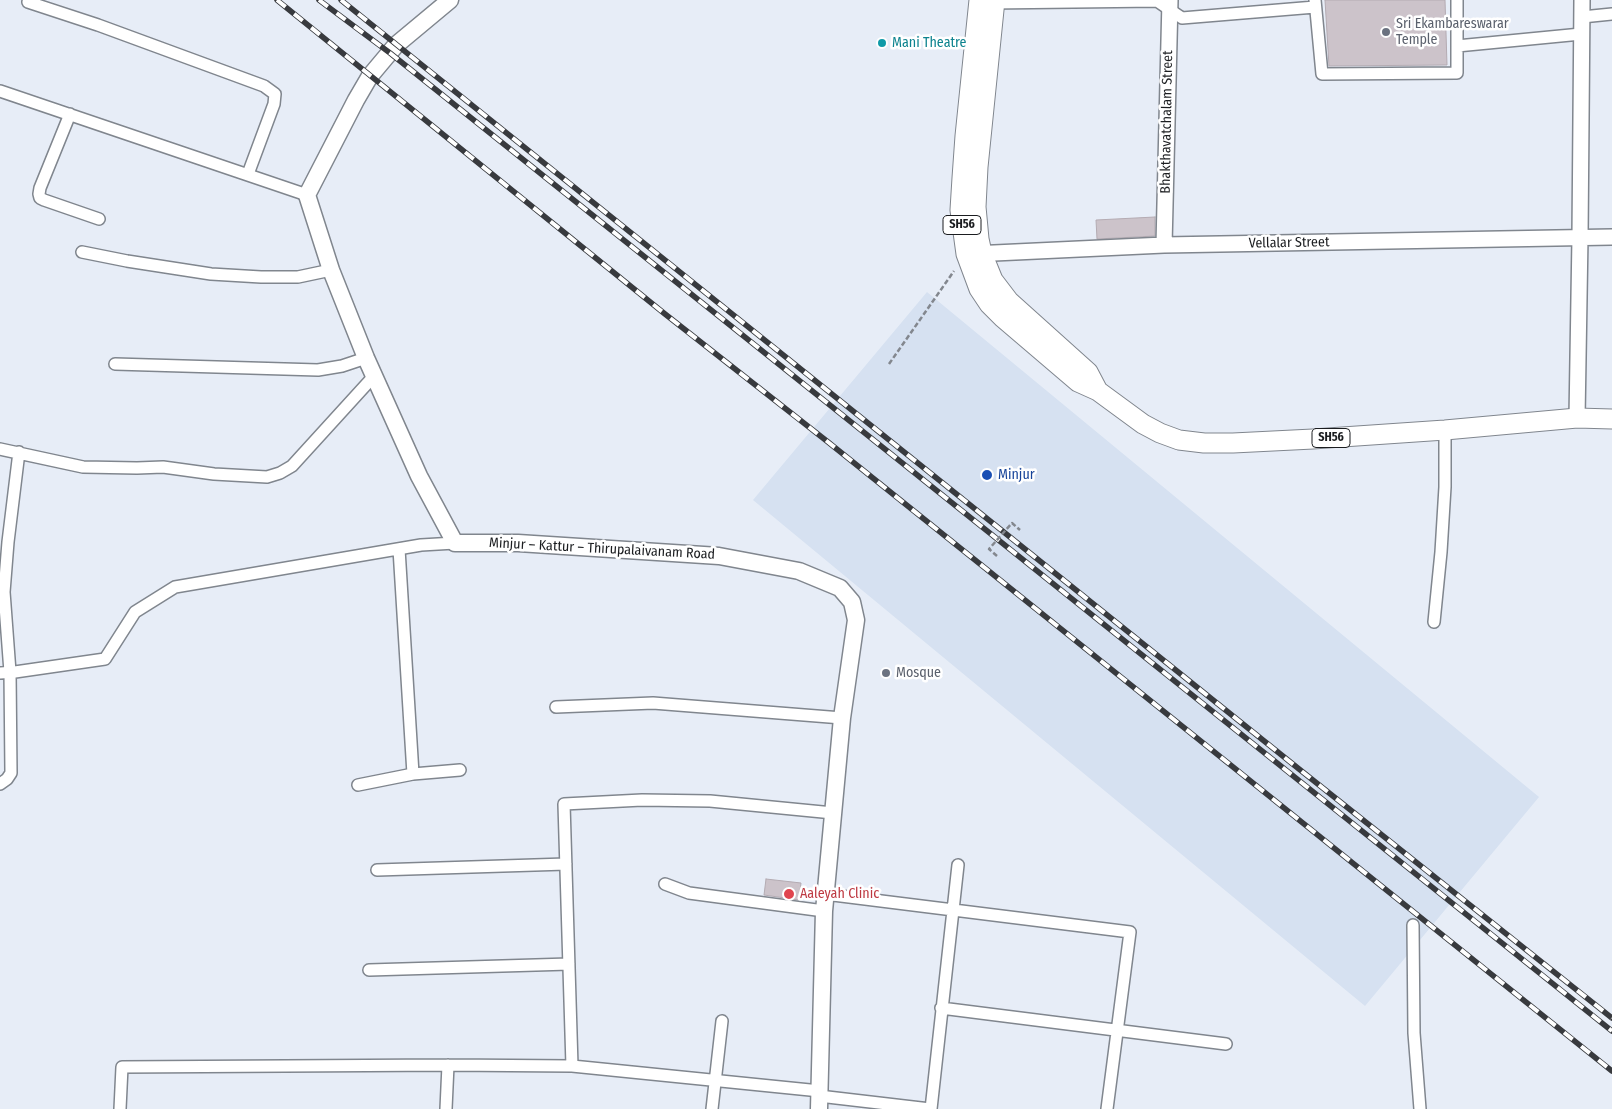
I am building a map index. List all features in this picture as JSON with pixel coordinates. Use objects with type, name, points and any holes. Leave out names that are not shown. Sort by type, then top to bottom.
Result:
[{"type":"main road","points":[[450,0],[396,45],[370,76],[307,195],[330,270],[366,358],[419,476],[455,543]]},
{"type":"main road","name":"SH56","points":[[987,2],[965,136],[960,210],[974,254],[979,289],[989,304],[1078,382],[1098,391],[1143,424],[1160,433],[1179,440],[1204,443],[1313,439],[1577,418],[1612,419]]},
{"type":"main road","name":"SH56","points":[[1577,418],[1592,411],[1612,406]]},
{"type":"main road","name":"Minjur – Kattur – Thirupalaivanam Road","points":[[455,543],[518,543],[719,556],[799,571],[840,588],[852,602],[856,620],[842,718],[825,902],[819,1099]]},
{"type":"street","points":[[29,0],[28,2],[264,86],[275,94],[274,104],[248,174]]},
{"type":"street","points":[[987,2],[1156,1],[1170,5],[1182,18],[1315,3],[1322,74],[1458,73],[1457,0]]},
{"type":"street","points":[[1577,418],[1582,0]]},
{"type":"street","name":"Bhakthavatchalam Street","points":[[1164,245],[1170,5]]},
{"type":"street","points":[[1582,17],[1612,14]]},
{"type":"street","points":[[1457,46],[1581,34]]},
{"type":"street","points":[[0,90],[307,195]]},
{"type":"street","points":[[70,114],[40,188],[40,198],[99,218]]},
{"type":"street","name":"Vellalar Street","points":[[974,254],[1164,245],[1612,237]]},
{"type":"street","points":[[82,252],[211,274],[298,277],[330,270]]},
{"type":"street","points":[[115,364],[318,370],[342,366],[366,358]]},
{"type":"street","points":[[0,449],[83,467],[163,467],[267,477],[280,473],[292,466],[374,376]]},
{"type":"street","points":[[1434,622],[1445,496],[1445,430]]},
{"type":"street","points":[[0,784],[7,780],[11,773],[5,673],[4,592],[19,452]]},
{"type":"street","points":[[5,673],[105,659],[135,612],[175,588],[421,545],[455,543]]},
{"type":"street","points":[[399,549],[413,774]]},
{"type":"street","points":[[556,706],[653,703],[842,718]]},
{"type":"street","points":[[358,785],[413,774],[460,770]]},
{"type":"street","points":[[572,1066],[564,804],[642,800],[710,801],[832,812]]},
{"type":"street","points":[[377,870],[566,864]]},
{"type":"street","points":[[120,1109],[122,1067],[448,1064],[572,1066],[716,1080],[819,1099],[930,1109],[958,865]]},
{"type":"street","points":[[665,884],[689,893],[952,910],[1130,932],[1107,1109]]},
{"type":"street","points":[[1413,925],[1414,1033],[1420,1109]]},
{"type":"street","points":[[369,970],[569,964]]},
{"type":"street","points":[[942,1008],[1226,1044]]},
{"type":"street","points":[[712,1109],[722,1021]]},
{"type":"street","points":[[446,1109],[448,1064]]},
{"type":"path","points":[[889,364],[974,254]]},
{"type":"path","points":[[997,556],[989,549],[1012,523],[1020,530]]},
{"type":"shaded area","points":[[927,292],[1539,797],[1365,1006],[753,500]]},
{"type":"building","name":"Sri Ekambareswarar Temple","points":[[1325,0],[1445,0],[1447,65],[1329,66]]},
{"type":"building","points":[[1155,217],[1155,236],[1097,239],[1096,220]]},
{"type":"building","points":[[766,879],[801,883],[799,900],[764,895]]},
{"type":"railway","points":[[277,0],[665,314],[828,442],[1612,1071]]},
{"type":"railway","points":[[319,0],[390,53],[1612,1031]]},
{"type":"railway","points":[[341,0],[1612,1018]]},
{"type":"place","name":"Sri Ekambareswarar Temple","points":[[1386,32]]},
{"type":"place","name":"Mani Theatre","points":[[882,43]]},
{"type":"place","name":"Minjur","points":[[987,475]]},
{"type":"place","name":"Mosque","points":[[886,673]]},
{"type":"place","name":"Aaleyah Clinic","points":[[789,894]]}]
